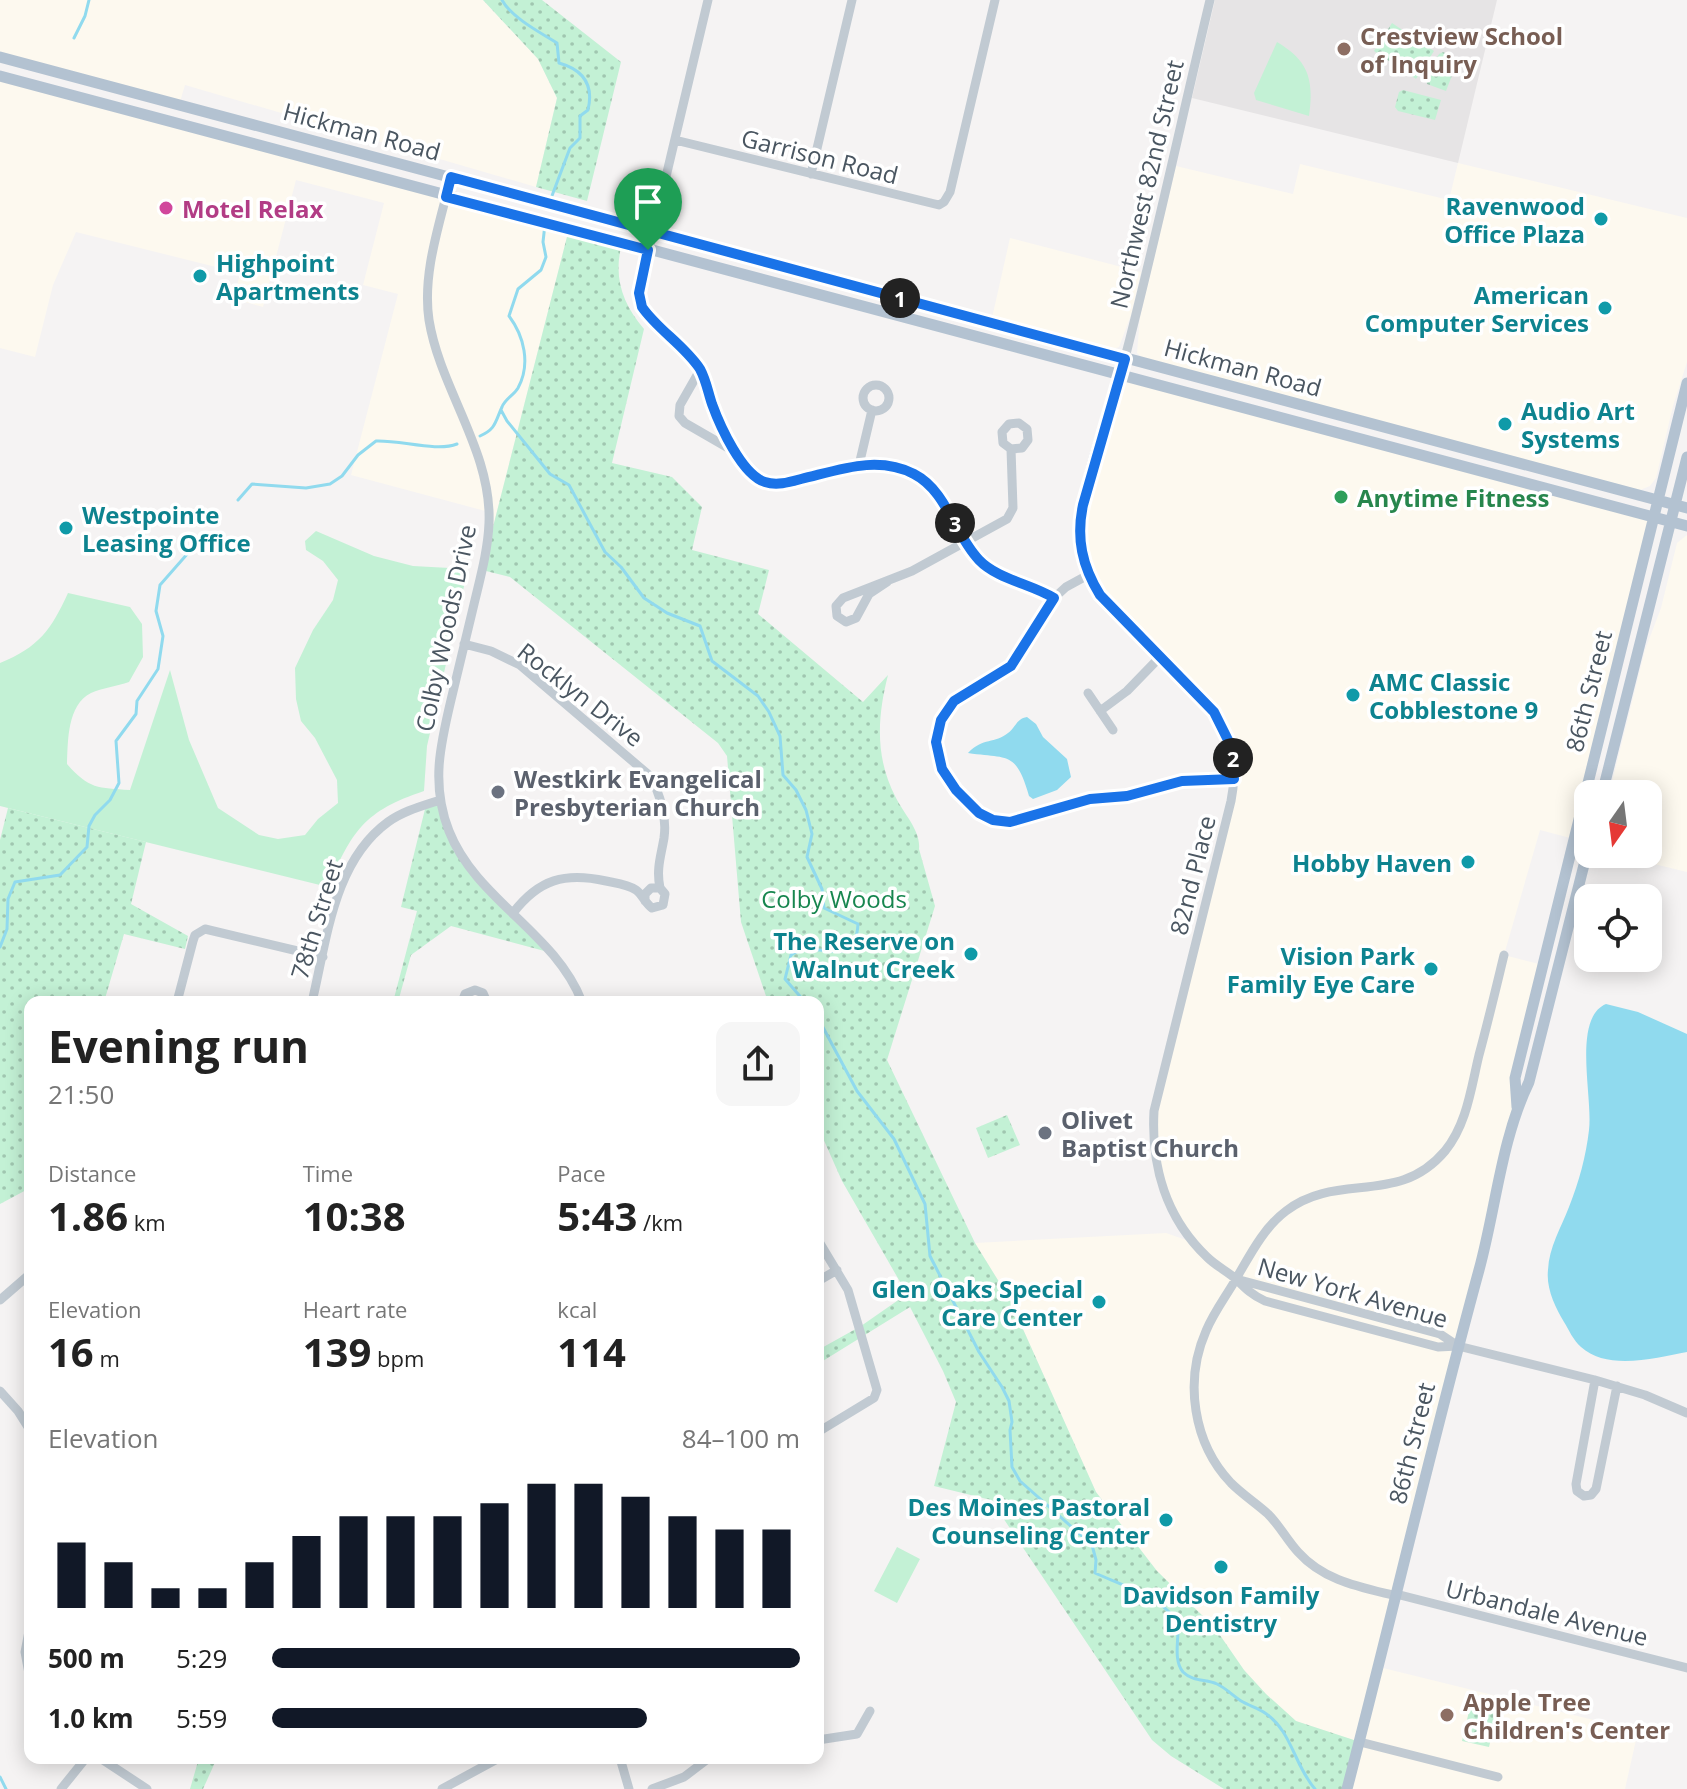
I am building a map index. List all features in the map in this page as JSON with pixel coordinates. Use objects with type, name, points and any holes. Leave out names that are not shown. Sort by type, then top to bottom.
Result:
[{"type":"main road","name":"Hickman Road","points":[[0,57],[1681,507]]},
{"type":"main road","name":"Hickman Road","points":[[0,76],[1687,526]]},
{"type":"main road","name":"86th Street","points":[[1517,1108],[1515,1078],[1687,383]]},
{"type":"main road","name":"86th Street","points":[[1606,780],[1670,523],[1681,507],[1687,457]]},
{"type":"main road","name":"86th Street","points":[[1347,1789],[1517,1108],[1529,1082],[1583,868]]},
{"type":"street","points":[[708,0],[648,250],[639,293],[642,307],[700,370],[713,405],[737,453],[753,476],[774,484],[859,465],[896,467],[933,487],[977,558],[996,573],[1032,585],[1054,598]]},
{"type":"street","points":[[811,174],[852,0]]},
{"type":"street","name":"Garrison Road","points":[[675,140],[932,205],[944,202],[950,192],[995,0]]},
{"type":"street","name":"Northwest 82nd Street","points":[[1088,575],[1081,552],[1080,520],[1125,359],[1210,0]]},
{"type":"street","name":"Colby Woods Drive","points":[[451,177],[429,278],[429,318],[441,363],[486,481],[489,501],[488,541],[439,751],[440,800],[456,844],[473,870],[552,953],[579,996]]},
{"type":"street","points":[[700,370],[680,405],[679,416],[685,423],[737,453]]},
{"type":"street","points":[[859,465],[872,410]]},
{"type":"street","points":[[887,582],[869,594],[856,618],[846,622],[837,616],[838,601],[921,567],[1002,524],[1011,514],[1011,449]]},
{"type":"street","points":[[1088,575],[1054,598],[1011,666],[963,695],[947,709],[937,730],[936,742],[938,757],[949,781],[979,813],[993,820],[1010,822],[1090,799],[1127,796],[1196,778],[1234,779]]},
{"type":"street","name":"82nd Place","points":[[1088,575],[1110,607],[1205,701],[1223,727],[1233,757],[1234,779],[1227,816],[1158,1090]]},
{"type":"street","name":"Rocklyn Drive","points":[[464,644],[491,651],[520,665],[650,776],[658,791],[665,835],[656,872],[660,888]]},
{"type":"street","points":[[1100,711],[1134,685],[1160,657]]},
{"type":"street","points":[[1088,693],[1113,730]]},
{"type":"street","name":"78th Street","points":[[313,996],[344,879],[355,857],[370,837],[390,821],[404,812],[440,800]]},
{"type":"street","points":[[513,913],[541,886],[559,878],[574,876],[620,884],[638,891],[645,901],[652,908],[663,905],[665,894],[660,888],[648,889],[645,901]]},
{"type":"street","points":[[179,996],[195,935],[205,929],[323,957]]},
{"type":"street","name":"Urbandale Avenue","points":[[1504,955],[1466,1108],[1454,1138],[1444,1151],[1422,1171],[1393,1184],[1325,1191],[1297,1203],[1283,1212],[1260,1239],[1206,1330],[1196,1364],[1194,1402],[1202,1436],[1230,1482],[1268,1515],[1296,1550],[1318,1570],[1352,1585],[1687,1668]]},
{"type":"street","points":[[464,996],[475,990],[484,996]]},
{"type":"street","name":"New York Avenue","points":[[1158,1090],[1153,1132],[1158,1173],[1171,1209],[1193,1243],[1207,1258],[1236,1279],[1440,1334],[1458,1346],[1617,1386],[1687,1413]]},
{"type":"street","points":[[824,1249],[848,1290],[876,1384],[874,1398],[824,1428]]},
{"type":"street","points":[[824,1278],[837,1270]]},
{"type":"street","points":[[0,1300],[24,1279]]},
{"type":"street","points":[[1595,1380],[1576,1484],[1577,1491],[1584,1496],[1591,1495],[1596,1489],[1617,1386]]},
{"type":"street","points":[[0,1391],[24,1420]]},
{"type":"street","points":[[824,1739],[857,1734],[870,1711]]},
{"type":"street","points":[[1360,1742],[1498,1777]]},
{"type":"street","points":[[61,1789],[81,1764]]},
{"type":"street","points":[[109,1764],[147,1789]]},
{"type":"street","points":[[442,1789],[488,1764]]},
{"type":"street","points":[[622,1764],[629,1789]]},
{"type":"street","points":[[652,1789],[684,1777],[701,1764]]},
{"type":"shaded area","points":[[0,0],[483,0],[538,59],[557,98],[536,187],[185,85],[179,105],[0,57]]},
{"type":"shaded area","name":"Crestview School of Inquiry","points":[[1215,0],[1497,0],[1458,163],[1192,98]]},
{"type":"shaded area","points":[[0,76],[569,229],[482,570],[489,512],[351,475],[398,294],[363,285],[384,203],[296,180],[263,307],[234,299],[240,273],[76,232],[53,285],[35,357],[0,348]]},
{"type":"shaded area","points":[[1458,163],[1687,218],[1687,362],[1656,478],[1650,486],[1640,490],[1143,358],[1137,353],[1140,317],[1176,166],[1293,194],[1300,164],[1449,200]]},
{"type":"shaded area","points":[[1010,238],[1141,272],[1131,315],[1119,347],[1110,350],[992,318]]},
{"type":"shaded area","points":[[1120,376],[1653,519],[1589,780],[1574,780],[1574,839],[1540,830],[1504,955],[1543,965],[1515,1078],[1517,1108],[1379,1667],[1638,1731],[1625,1789],[1347,1789],[1359,1742],[1296,1721],[1266,1694],[1244,1670],[1215,1628],[1157,1571],[1096,1492],[1009,1298],[975,1243],[1166,1233],[1192,1242],[1171,1209],[1153,1132],[1233,787],[1223,727],[1110,607],[1088,575],[1080,520]]},
{"type":"shaded area","points":[[1687,535],[1687,872],[1662,866],[1662,780],[1612,780],[1645,650],[1661,608],[1677,543]]},
{"type":"green space","points":[[483,0],[542,0],[621,62],[587,201],[536,187],[557,98],[538,59]]},
{"type":"green space","points":[[1392,23],[1434,51],[1416,79],[1374,51]]},
{"type":"green space","points":[[1277,42],[1303,64],[1307,73],[1311,92],[1309,116],[1256,100],[1254,93]]},
{"type":"green space","points":[[1443,52],[1458,60],[1446,91],[1427,84],[1426,76]]},
{"type":"green space","points":[[1403,90],[1441,100],[1435,120],[1398,111],[1395,107],[1399,92]]},
{"type":"green space","name":"Colby Woods","points":[[569,229],[622,243],[619,255],[621,289],[644,329],[612,463],[672,477],[702,507],[692,550],[769,570],[758,614],[863,702],[888,675],[880,722],[884,768],[917,836],[935,906],[887,1060],[975,1243],[1009,1298],[1096,1492],[1157,1571],[1215,1628],[1244,1670],[1266,1694],[1296,1721],[1360,1742],[1347,1789],[1224,1789],[1171,1756],[1152,1740],[991,1500],[934,1486],[956,1402],[910,1307],[824,1360],[824,1347],[907,1294],[842,1181],[824,1140],[824,996],[766,996],[741,922],[727,756],[718,743],[510,577],[482,570]]},
{"type":"green space","points":[[316,531],[374,556],[413,566],[468,569],[427,746],[424,791],[387,807],[362,826],[345,851],[328,887],[0,806],[0,663],[25,651],[42,636],[68,593],[130,607],[142,624],[143,657],[129,682],[91,693],[77,706],[69,735],[67,764],[95,786],[130,790],[170,670],[189,740],[218,808],[259,835],[278,839],[305,835],[318,819],[338,803],[337,780],[315,738],[301,721],[296,699],[295,668],[313,630],[333,600],[338,580],[323,561],[306,550],[305,541]]},
{"type":"green space","points":[[440,800],[449,830],[473,870],[552,953],[451,926],[411,955],[400,996],[395,996],[417,911],[401,907],[426,805]]},
{"type":"green space","points":[[8,808],[146,842],[131,904],[188,936],[185,949],[124,934],[106,996],[24,996],[24,1191],[0,1204],[0,840]]},
{"type":"green space","points":[[1007,1115],[1020,1145],[988,1158],[976,1128]]},
{"type":"green space","points":[[897,1547],[920,1559],[897,1603],[874,1591]]},
{"type":"green space","points":[[1470,1707],[1497,1714],[1489,1747],[1462,1741]]},
{"type":"green space","points":[[197,1764],[214,1764],[203,1789],[190,1789]]},
{"type":"water","points":[[1027,717],[1067,759],[1071,777],[1057,790],[1033,799],[1014,764],[1001,757],[968,753],[1003,736]]},
{"type":"water","points":[[1606,1004],[1638,1012],[1687,1034],[1687,1352],[1632,1361],[1604,1359],[1578,1344],[1554,1304],[1548,1277],[1551,1253],[1576,1188],[1588,1140],[1586,1060],[1590,1025],[1596,1012]]},
{"type":"waterway","points":[[74,38],[89,0]]},
{"type":"waterway","points":[[502,0],[519,18],[557,43],[559,63],[581,74],[590,93],[588,110],[580,116],[580,138],[570,148],[550,201]]},
{"type":"waterway","points":[[480,436],[492,428],[503,404],[522,379],[524,350],[519,332],[509,316],[518,289],[541,270],[546,257],[543,242],[545,224]]},
{"type":"waterway","points":[[501,410],[550,474],[569,485],[605,552],[621,567],[644,598],[667,613],[700,626],[712,661],[758,696],[769,712],[780,736],[783,775],[796,790],[806,810],[812,834],[807,857],[822,889],[824,908],[858,924],[855,939],[850,947],[842,951],[812,950],[791,955],[785,979],[800,996]]},
{"type":"waterway","points":[[238,500],[252,484],[306,488],[330,484],[376,441],[439,447],[457,444]]},
{"type":"waterway","points":[[0,947],[7,929],[8,899],[15,882],[60,875],[87,847],[89,826],[119,783],[116,741],[136,714],[137,701],[158,669],[163,636],[156,611],[160,585],[196,544]]},
{"type":"waterway","points":[[824,1029],[857,1091],[894,1139],[925,1204],[930,1256],[979,1352],[1009,1401],[1012,1467],[1020,1481],[1092,1545],[1095,1573],[1144,1595],[1167,1610],[1178,1630],[1177,1657],[1183,1672],[1213,1682],[1274,1720],[1315,1789]]},
{"type":"waterway","points":[[0,1777],[6,1789]]},
{"type":"place","name":"Crestview School of Inquiry","points":[[1344,49]]},
{"type":"place","name":"Motel Relax","points":[[166,208]]},
{"type":"place","name":"Ravenwood Office Plaza","points":[[1601,219]]},
{"type":"place","name":"Highpoint Apartments","points":[[200,276]]},
{"type":"place","name":"American Computer Services","points":[[1605,308]]},
{"type":"place","name":"Audio Art Systems","points":[[1505,424]]},
{"type":"place","name":"Anytime Fitness","points":[[1341,497]]},
{"type":"place","name":"Westpointe Leasing Office","points":[[66,528]]},
{"type":"place","name":"AMC Classic Cobblestone 9","points":[[1353,695]]},
{"type":"place","name":"Westkirk Evangelical Presbyterian Church","points":[[498,792]]},
{"type":"place","name":"Hobby Haven","points":[[1468,862]]},
{"type":"place","name":"The Reserve on Walnut Creek","points":[[971,954]]},
{"type":"place","name":"Vision Park Family Eye Care","points":[[1431,969]]},
{"type":"place","name":"Olivet Baptist Church","points":[[1045,1133]]},
{"type":"place","name":"Glen Oaks Special Care Center","points":[[1099,1302]]},
{"type":"place","name":"Des Moines Pastoral Counseling Center","points":[[1166,1520]]},
{"type":"place","name":"Davidson Family Dentistry","points":[[1221,1567]]},
{"type":"place","name":"Apple Tree Children's Center","points":[[1447,1715]]},
{"type":"route","points":[[451,177],[1125,359],[1087,486],[1080,520],[1081,552],[1088,575],[1100,595],[1214,712],[1230,744],[1234,779],[1196,778],[1127,796],[1090,799],[1010,822],[993,820],[979,813],[956,790],[942,769],[936,742],[937,730],[954,701],[1011,666],[1054,598],[986,566],[970,549],[933,487],[896,467],[856,465],[774,484],[753,476],[727,436],[700,370],[642,307],[639,293],[648,250],[446,197],[451,177]]}]
